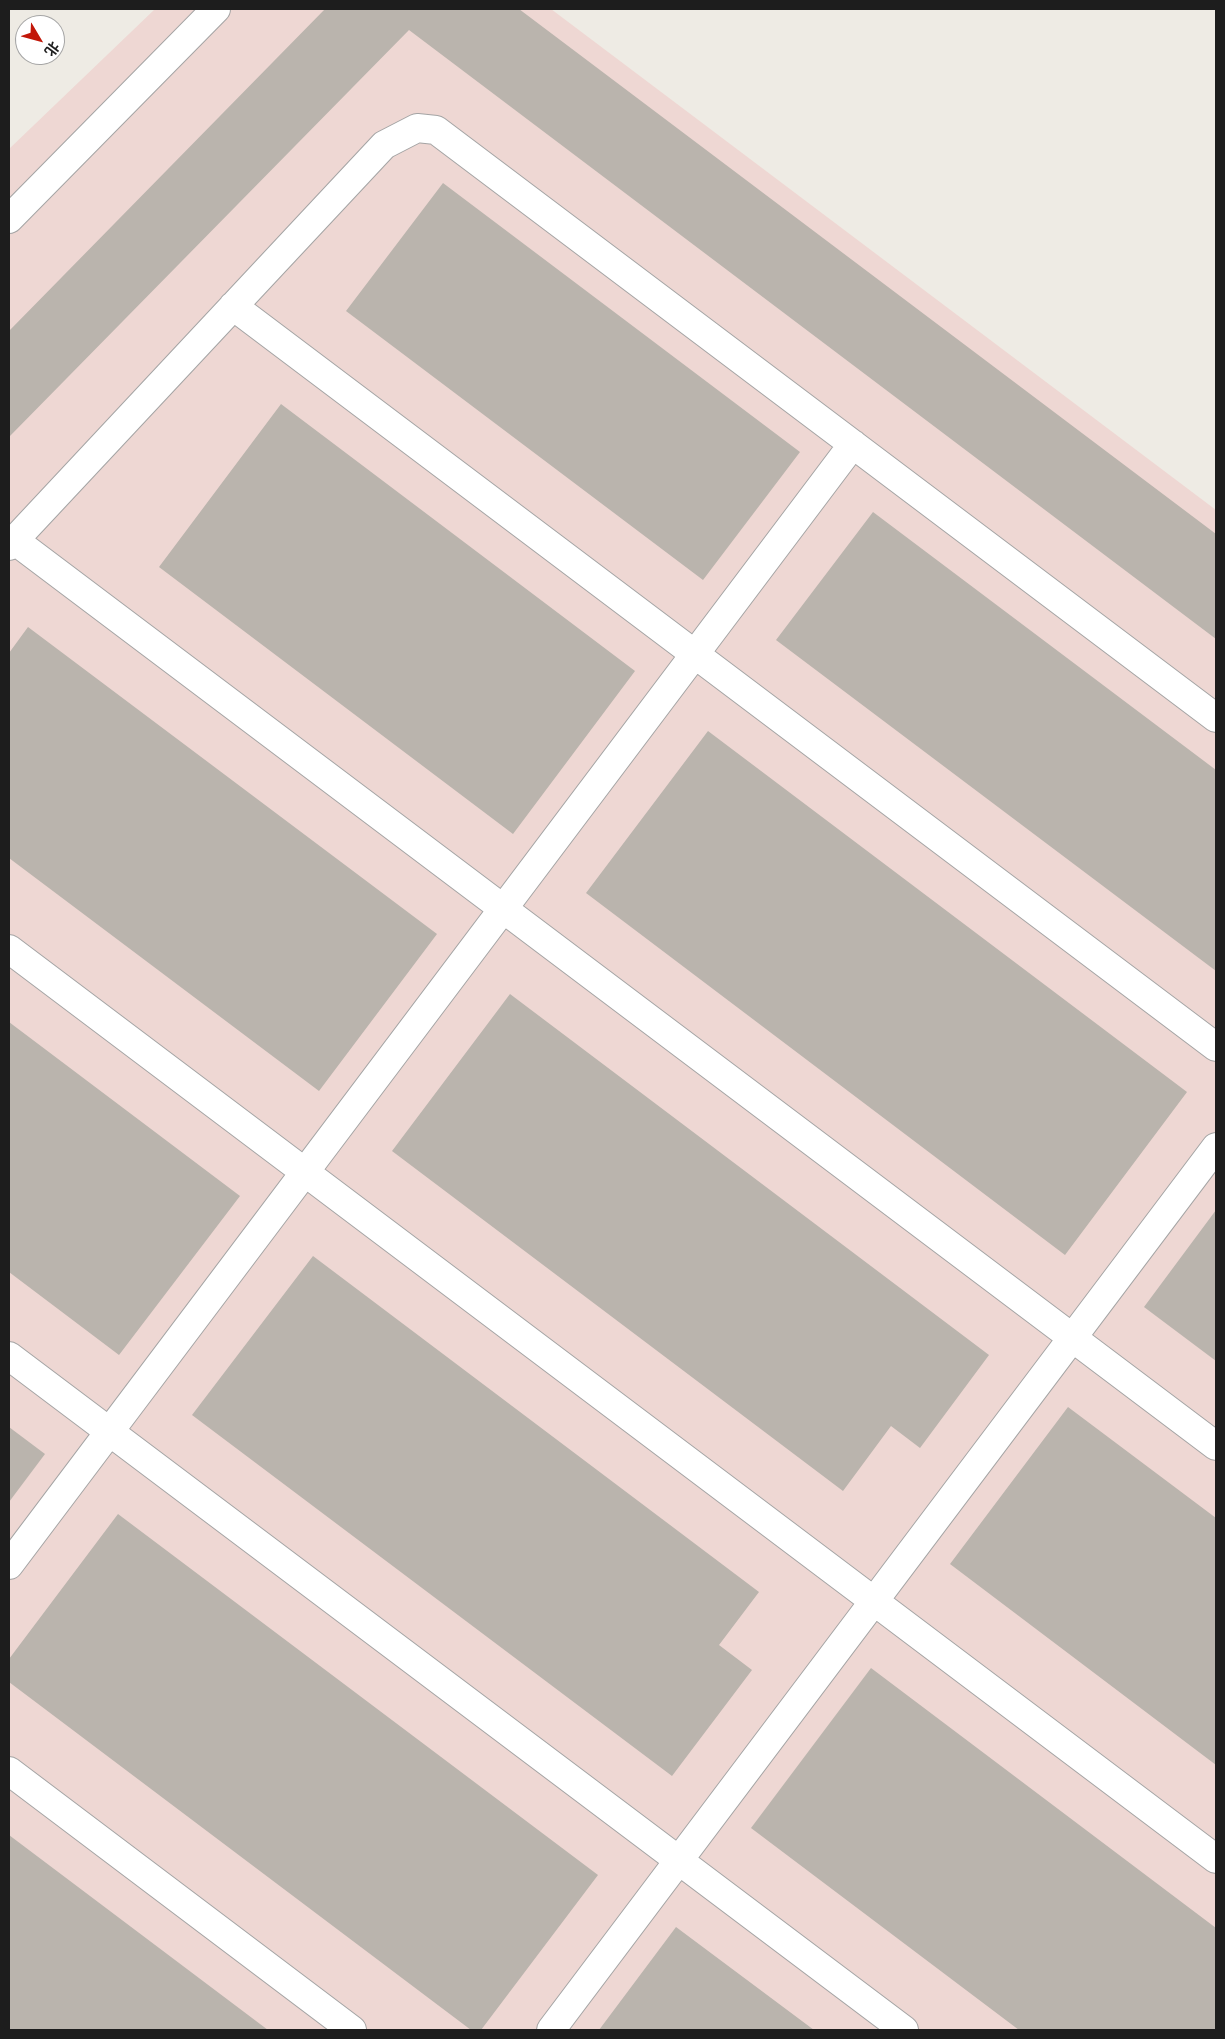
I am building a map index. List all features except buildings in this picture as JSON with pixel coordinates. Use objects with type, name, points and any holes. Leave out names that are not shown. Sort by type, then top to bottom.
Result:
[{"type":"lane","points":[[9,219],[216,9]]},
{"type":"lane","points":[[1216,718],[436,130],[417,128],[384,145],[12,543],[504,909],[1216,1446]]},
{"type":"lane","points":[[233,306],[1216,1047]]},
{"type":"lane","points":[[9,1565],[853,444]]},
{"type":"lane","points":[[9,949],[1216,1859]]},
{"type":"lane","points":[[551,2030],[1216,1148]]},
{"type":"lane","points":[[9,1356],[904,2030]]},
{"type":"lane","points":[[9,1771],[352,2030]]},
{"type":"shaded area","points":[[155,9],[551,9],[1216,510],[1216,2030],[9,2030],[9,149]]}]
